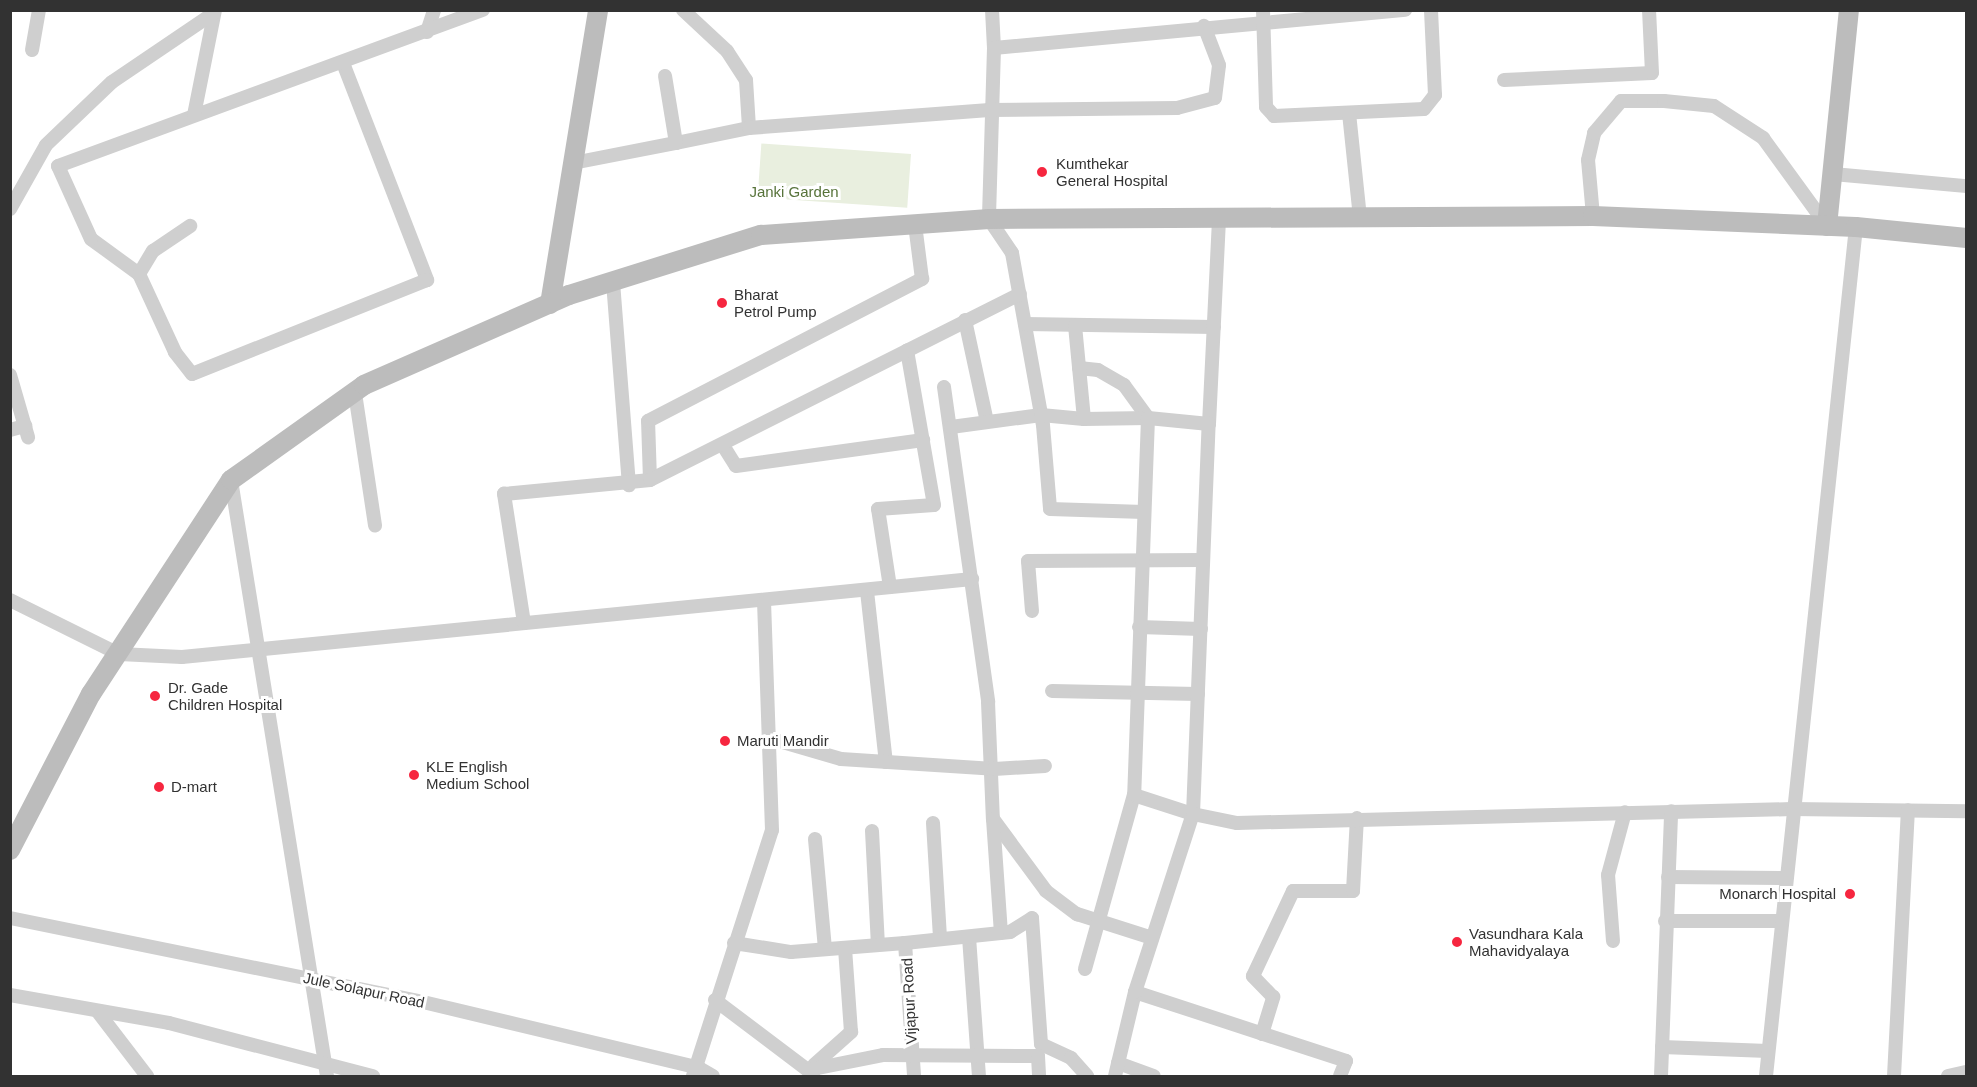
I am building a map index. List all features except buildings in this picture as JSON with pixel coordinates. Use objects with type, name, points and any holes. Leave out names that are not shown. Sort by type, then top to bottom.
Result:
[{"type":"street","points":[[32,50],[39,10]]},
{"type":"street","points":[[427,32],[434,10]]},
{"type":"street","points":[[343,63],[427,280],[192,374],[175,352],[140,274],[91,238],[57,166],[483,10]]},
{"type":"street","points":[[550,304],[598,10]]},
{"type":"street","points":[[683,10],[727,51],[746,80],[749,128]]},
{"type":"street","points":[[992,10],[994,48],[989,111],[989,219],[1012,253],[1041,415],[1050,509],[1144,512]]},
{"type":"street","points":[[994,48],[1204,26],[1263,16],[1405,10]]},
{"type":"street","points":[[1263,16],[1268,114],[1349,113],[1424,109],[1432,103],[1431,10]]},
{"type":"street","points":[[1504,80],[1652,72],[1649,10]]},
{"type":"street","points":[[1827,226],[1849,10]]},
{"type":"street","points":[[194,115],[214,12]]},
{"type":"street","points":[[10,209],[46,145],[62,129],[112,82],[214,12]]},
{"type":"street","points":[[573,163],[749,128],[989,111],[1177,108],[1215,98],[1219,65],[1204,26]]},
{"type":"street","points":[[665,76],[676,143]]},
{"type":"street","points":[[1593,216],[1588,160],[1594,133],[1621,101],[1664,101],[1714,106],[1763,138],[1827,226]]},
{"type":"street","points":[[1349,113],[1360,217]]},
{"type":"street","points":[[1833,174],[1966,186]]},
{"type":"street","points":[[10,850],[92,694],[231,480],[355,393],[550,304],[761,235],[989,219],[1593,216],[1856,227],[1966,238]]},
{"type":"street","points":[[1154,1077],[1117,1070],[1135,992],[1193,814],[1219,218]]},
{"type":"street","points":[[650,480],[648,421],[922,279],[915,224]]},
{"type":"street","points":[[140,274],[153,251],[190,226]]},
{"type":"street","points":[[1766,1077],[1784,878],[1856,227]]},
{"type":"street","points":[[613,282],[629,485]]},
{"type":"street","points":[[524,624],[504,494],[629,485],[650,480],[724,447],[965,320],[1020,294]]},
{"type":"street","points":[[965,320],[987,422]]},
{"type":"street","points":[[1025,324],[1214,327]]},
{"type":"street","points":[[1075,325],[1084,419]]},
{"type":"street","points":[[890,588],[878,509],[934,505],[907,350]]},
{"type":"street","points":[[1079,368],[1098,370],[1124,385],[1148,418],[1134,795],[1085,969]]},
{"type":"street","points":[[10,375],[27,432],[10,430]]},
{"type":"street","points":[[944,387],[972,579],[994,769],[993,819],[1001,933]]},
{"type":"street","points":[[355,393],[375,526]]},
{"type":"street","points":[[951,427],[1041,415],[1084,419],[1148,418],[1209,424]]},
{"type":"street","points":[[724,447],[736,466],[923,440]]},
{"type":"street","points":[[231,480],[326,1071]]},
{"type":"street","points":[[1032,611],[1028,561],[1203,560]]},
{"type":"street","points":[[10,600],[119,654],[182,657],[764,603],[972,579]]},
{"type":"street","points":[[867,591],[886,762]]},
{"type":"street","points":[[696,1072],[716,1000],[772,831],[764,603]]},
{"type":"street","points":[[1139,627],[1200,629]]},
{"type":"street","points":[[1052,691],[1198,694]]},
{"type":"street","points":[[769,738],[841,759],[994,769],[1045,766]]},
{"type":"street","points":[[1134,795],[1193,814],[1238,823],[1671,811],[1966,810]]},
{"type":"street","points":[[1894,1077],[1908,810]]},
{"type":"street","points":[[1660,1077],[1671,811]]},
{"type":"street","points":[[1612,941],[1608,875],[1625,812]]},
{"type":"street","points":[[1262,1034],[1273,997],[1253,976],[1293,891],[1353,891],[1357,818]]},
{"type":"street","points":[[993,819],[1046,891],[1077,914],[1152,938]]},
{"type":"street","points":[[933,823],[940,939]]},
{"type":"street","points":[[872,831],[878,945]]},
{"type":"street","points":[[815,839],[825,949]]},
{"type":"street","points":[[1668,877],[1784,878]]},
{"type":"street","name":"Jule Solapur Road","points":[[10,918],[310,978],[712,1077]]},
{"type":"street","points":[[734,943],[791,952],[905,943],[1001,933],[1032,918],[1041,1044],[1071,1058],[1087,1077]]},
{"type":"street","points":[[1665,921],[1780,921]]},
{"type":"street","points":[[969,937],[979,1077]]},
{"type":"street","name":"Vijapur Road","points":[[905,943],[914,1077]]},
{"type":"street","points":[[812,1073],[851,1032],[844,948]]},
{"type":"street","points":[[1135,992],[1346,1061],[1340,1077]]},
{"type":"street","points":[[10,995],[169,1023],[326,1071],[373,1077]]},
{"type":"street","points":[[716,1000],[812,1073]]},
{"type":"street","points":[[98,1012],[147,1077]]},
{"type":"street","points":[[1662,1047],[1768,1051]]},
{"type":"street","points":[[812,1073],[856,1057],[977,1059],[1038,1056],[1039,1077]]},
{"type":"street","points":[[1948,1077],[1966,1071]]},
{"type":"green space","name":"Janki Garden","points":[[761,144],[911,154],[907,208],[758,197]]},
{"type":"place","name":"Kumthekar General Hospital","points":[[1042,172]]},
{"type":"place","name":"Bharat Petrol Pump","points":[[722,303]]},
{"type":"place","name":"Dr. Gade Children Hospital","points":[[155,696]]},
{"type":"place","name":"Maruti Mandir","points":[[725,741]]},
{"type":"place","name":"KLE English Medium School","points":[[414,775]]},
{"type":"place","name":"D-mart","points":[[159,787]]},
{"type":"place","name":"Monarch Hospital","points":[[1850,894]]},
{"type":"place","name":"Vasundhara Kala Mahavidyalaya","points":[[1457,942]]}]
